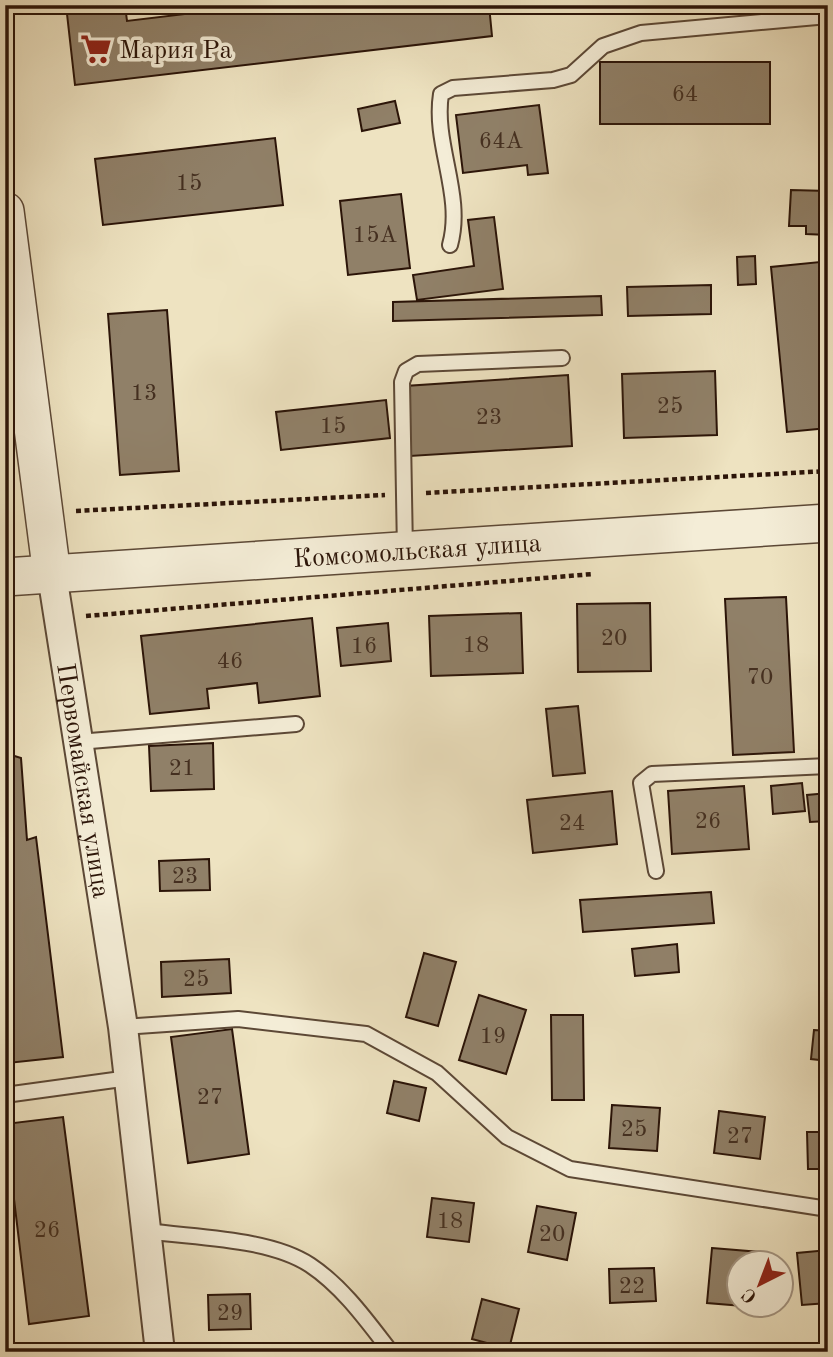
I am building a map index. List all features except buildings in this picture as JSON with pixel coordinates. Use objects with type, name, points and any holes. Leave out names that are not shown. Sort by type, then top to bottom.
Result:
[{"type":"street","name":"Первомайская улица","points":[[5,211],[52,575],[123,1027],[160,1352]]},
{"type":"street","name":"Комсомольская улица","points":[[5,577],[828,523]]},
{"type":"lane","points":[[450,245],[454,204],[438,111],[441,94],[453,88],[553,80],[571,75],[603,46],[641,33],[828,16]]},
{"type":"lane","points":[[405,552],[402,382],[406,371],[418,365],[562,358]]},
{"type":"lane","points":[[78,742],[296,724]]},
{"type":"lane","points":[[656,871],[641,783],[652,774],[828,766]]},
{"type":"lane","points":[[123,1027],[239,1019],[366,1034],[436,1073],[507,1137],[570,1169],[828,1209]]},
{"type":"lane","points":[[5,1095],[129,1078]]},
{"type":"lane","points":[[147,1231],[273,1248],[309,1265],[343,1293],[391,1352]]},
{"type":"path","points":[[59,618],[594,574]]},
{"type":"place","name":"Мария Ра","points":[[96,49]]}]
